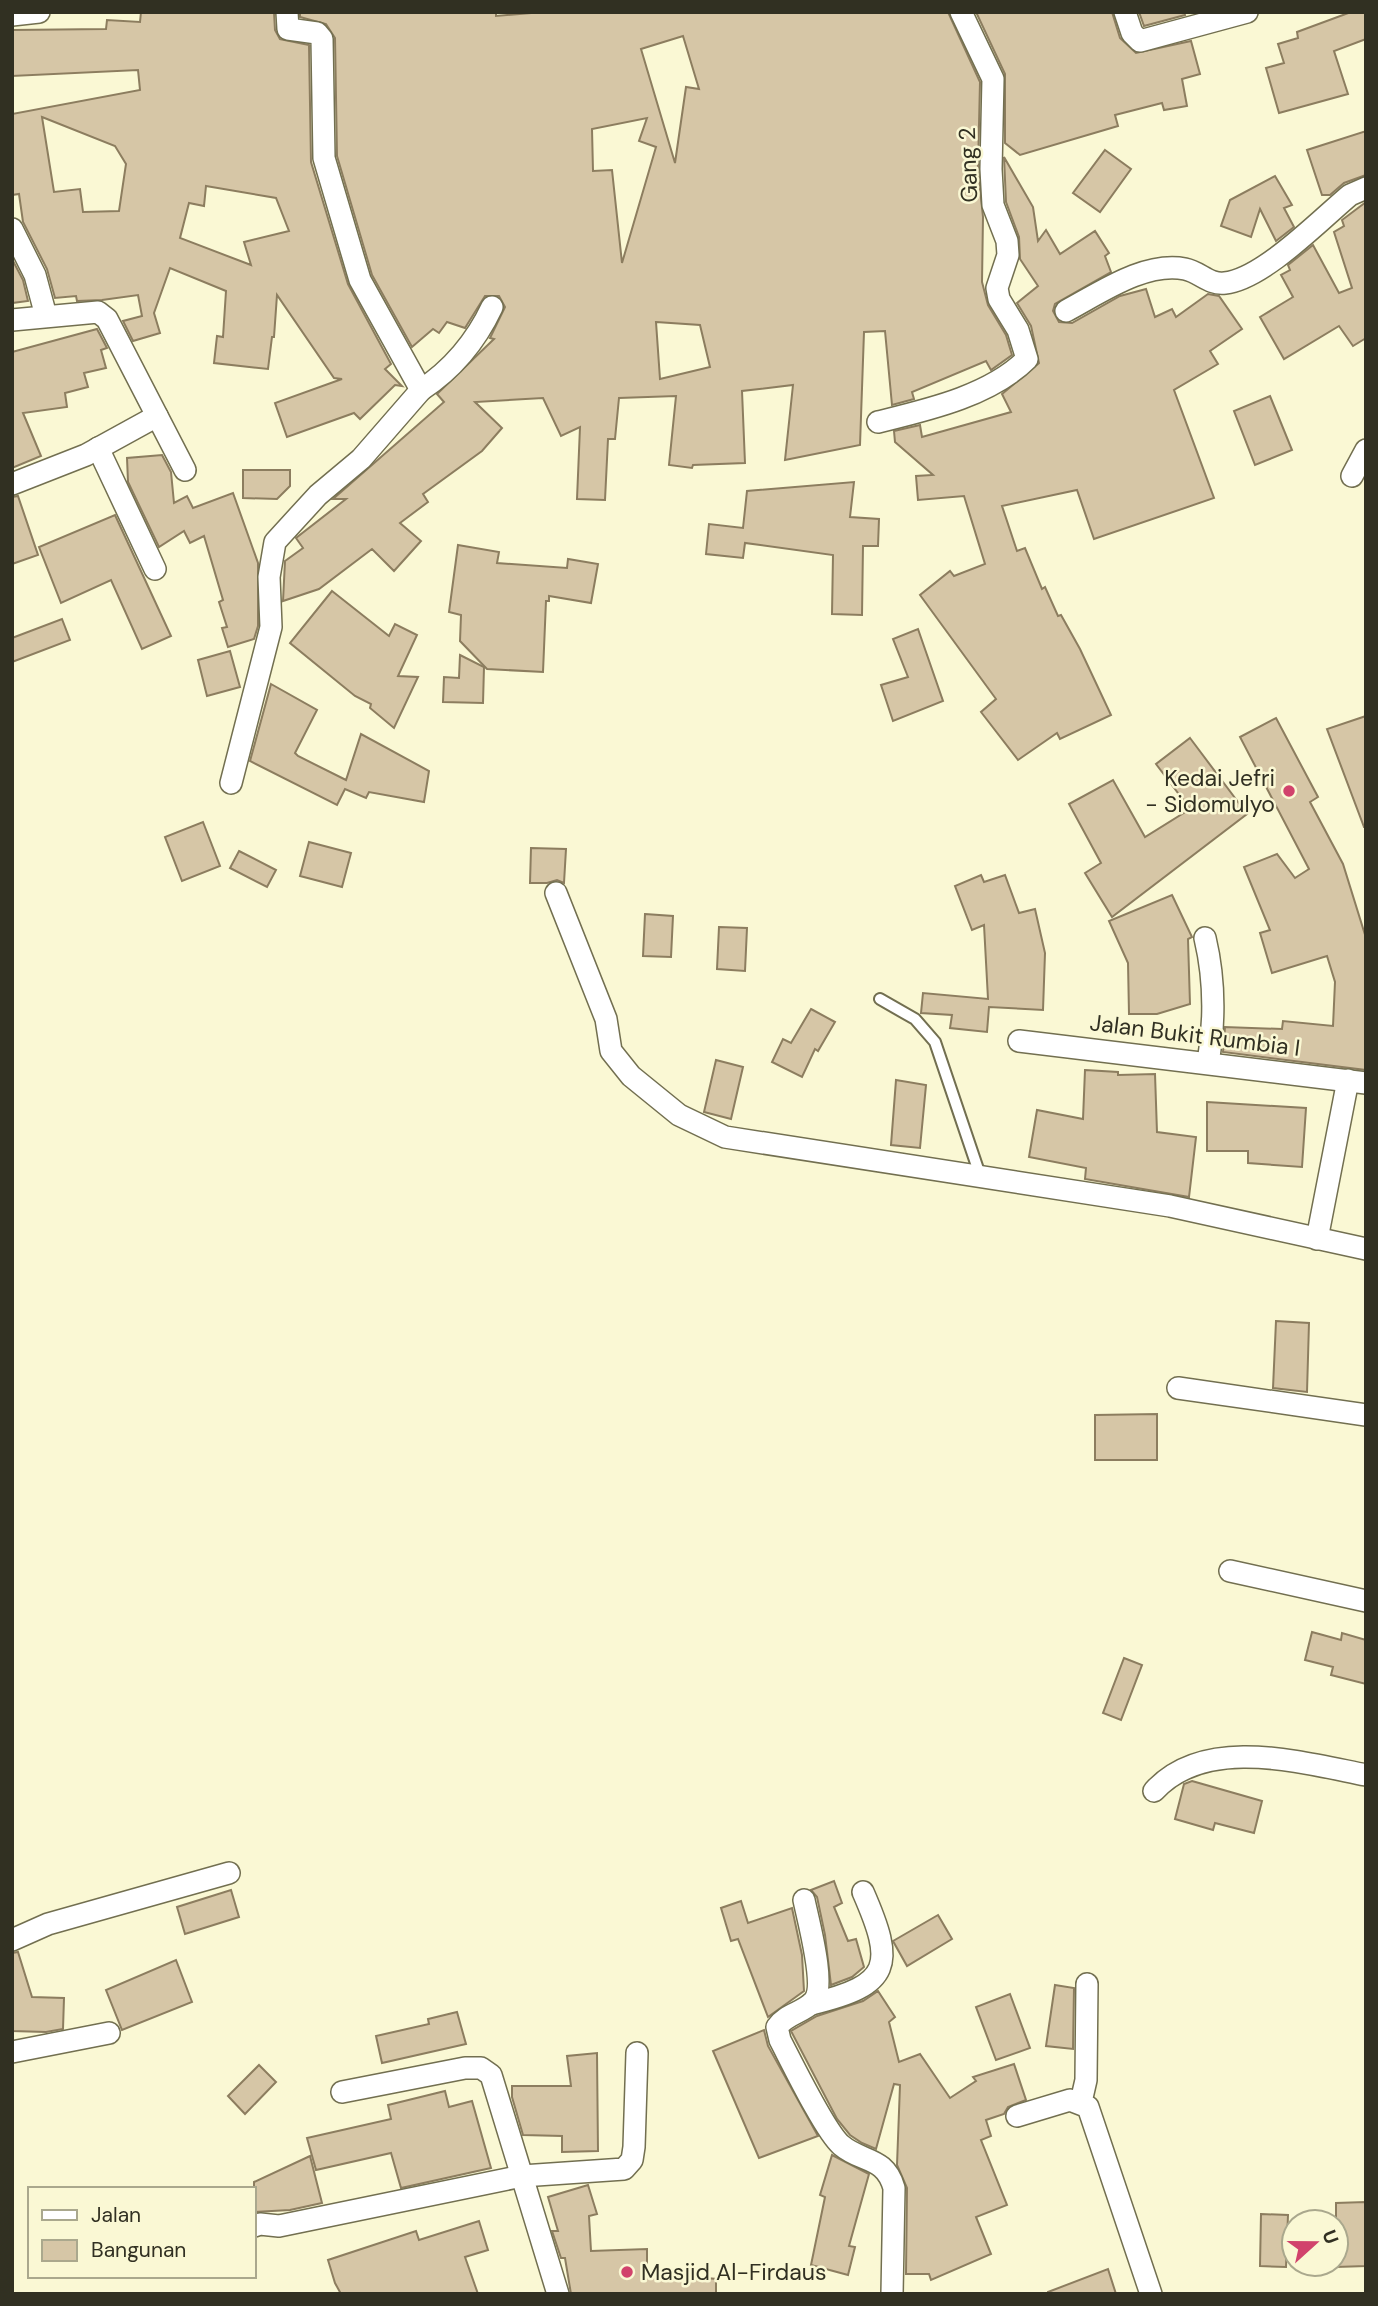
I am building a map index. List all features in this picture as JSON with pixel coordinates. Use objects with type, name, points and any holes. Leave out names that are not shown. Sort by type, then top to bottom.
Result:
[{"type":"street","points":[[12,15],[39,12]]},
{"type":"street","points":[[287,12],[288,29],[317,33],[322,39],[324,158],[360,279],[421,390]]},
{"type":"street","name":"Gang 2","points":[[878,422],[940,404],[988,385],[1010,373],[1027,359],[1018,330],[999,299],[997,288],[1009,255],[1007,241],[993,205],[990,169],[993,79],[961,12]]},
{"type":"street","points":[[1125,12],[1132,33],[1140,41],[1247,12]]},
{"type":"street","points":[[1066,311],[1147,272],[1186,269],[1212,282],[1223,284],[1238,280],[1263,266],[1350,195],[1366,188]]},
{"type":"street","points":[[12,229],[35,275],[46,316]]},
{"type":"street","points":[[231,783],[271,627],[269,577],[275,542],[318,495],[360,459],[421,390],[439,378],[479,335],[492,307]]},
{"type":"street","points":[[12,320],[98,312],[107,319],[185,470]]},
{"type":"street","points":[[12,484],[98,448],[157,416]]},
{"type":"street","points":[[98,448],[155,569]]},
{"type":"street","points":[[1352,476],[1366,450]]},
{"type":"street","points":[[556,893],[606,1019],[611,1051],[631,1076],[679,1115],[725,1137],[1170,1206],[1366,1249]]},
{"type":"street","points":[[1205,938],[1210,960],[1214,1028],[1208,1063]]},
{"type":"street","name":"Jalan Bukit Rumbia I","points":[[1019,1041],[1357,1081]]},
{"type":"street","points":[[1317,1239],[1357,1081]]},
{"type":"street","points":[[1178,1388],[1366,1415]]},
{"type":"street","points":[[1230,1571],[1366,1601]]},
{"type":"street","points":[[1154,1791],[1166,1778],[1180,1771],[1218,1759],[1288,1761],[1366,1774]]},
{"type":"street","points":[[12,1940],[48,1924],[229,1873]]},
{"type":"street","points":[[863,1892],[881,1932],[884,1959],[876,1978],[847,1996],[811,2004],[782,2020],[777,2027],[780,2040],[839,2144],[878,2164],[890,2174],[894,2188],[892,2294]]},
{"type":"street","points":[[804,1900],[820,1987],[811,2004]]},
{"type":"street","points":[[1081,2102],[1086,2080],[1087,1984]]},
{"type":"street","points":[[12,2052],[109,2033]]},
{"type":"street","points":[[256,2225],[279,2227],[522,2176],[624,2169],[632,2160],[637,2053]]},
{"type":"street","points":[[342,2092],[465,2068],[481,2068],[491,2075],[540,2225],[558,2294]]},
{"type":"street","points":[[1017,2116],[1070,2100],[1081,2102],[1088,2107],[1151,2294]]},
{"type":"lane","points":[[880,999],[915,1019],[934,1042],[981,1178]]},
{"type":"building","points":[[141,12],[274,12],[275,30],[280,39],[309,45],[311,162],[348,284],[391,364],[385,369],[402,386],[395,385],[360,419],[354,413],[287,437],[275,403],[342,379],[334,378],[277,295],[268,369],[214,363],[217,336],[223,337],[226,291],[170,268],[154,313],[160,333],[133,341],[123,321],[142,316],[138,295],[77,301],[76,296],[55,298],[47,269],[23,222],[19,194],[12,195],[12,114],[140,90],[138,70],[12,76],[12,30],[106,29],[107,20],[140,22]],"holes":[[[42,117],[115,146],[126,164],[119,211],[83,212],[80,189],[54,192]],[[206,186],[276,198],[289,231],[244,242],[251,265],[180,238],[189,203],[204,206]]]},
{"type":"building","points":[[300,12],[496,12],[496,16],[543,12],[948,12],[980,82],[978,169],[983,217],[982,282],[988,305],[1006,335],[1012,355],[991,370],[986,361],[912,392],[914,399],[892,405],[885,331],[864,332],[860,445],[785,460],[793,385],[742,391],[745,463],[693,465],[692,468],[669,465],[676,396],[619,398],[615,439],[608,439],[605,500],[577,499],[580,427],[561,436],[543,398],[475,402],[502,428],[482,451],[423,494],[428,502],[400,523],[421,541],[394,571],[372,549],[319,589],[283,601],[285,561],[303,548],[296,538],[346,499],[333,499],[444,402],[437,394],[494,339],[490,338],[505,307],[499,296],[485,296],[465,328],[447,322],[439,333],[433,329],[412,347],[372,275],[337,156],[335,38],[326,24],[300,17]],"holes":[[[683,36],[699,89],[686,87],[675,163],[641,49]],[[647,118],[639,141],[656,147],[622,263],[612,170],[593,171],[592,129]],[[656,322],[700,325],[710,367],[660,379]]]},
{"type":"building","points":[[976,12],[1112,12],[1120,38],[1136,53],[1191,41],[1200,74],[1182,79],[1187,106],[1164,110],[1162,103],[1115,115],[1118,126],[1020,155],[1005,143],[1005,74]]},
{"type":"building","points":[[1139,12],[1184,12],[1185,15],[1144,26]]},
{"type":"building","points":[[1351,12],[1366,12],[1366,39],[1334,51],[1348,94],[1279,113],[1266,68],[1284,63],[1278,44],[1298,38],[1297,32]]},
{"type":"building","points":[[1366,131],[1366,175],[1344,183],[1330,195],[1322,195],[1307,150]]},
{"type":"building","points":[[1105,150],[1131,169],[1100,212],[1073,193]]},
{"type":"building","points":[[1004,157],[1033,207],[1038,241],[1046,230],[1060,254],[1095,231],[1109,253],[1105,256],[1111,272],[1055,304],[1053,311],[1059,322],[1072,323],[1120,296],[1146,289],[1155,317],[1172,309],[1176,317],[1208,294],[1219,296],[1242,329],[1210,351],[1218,364],[1174,390],[1214,498],[1094,539],[1077,490],[1002,506],[1017,551],[1025,548],[1042,589],[1045,587],[1058,616],[1061,615],[1080,649],[1111,715],[1060,739],[1057,733],[1018,760],[981,712],[996,699],[920,595],[950,571],[954,576],[985,564],[964,496],[918,500],[916,476],[933,475],[895,442],[894,431],[920,425],[922,437],[1011,412],[1002,394],[1039,363],[1031,326],[1017,303],[1038,286],[1020,259],[1019,237],[1006,202]]},
{"type":"building","points":[[1275,176],[1292,205],[1284,208],[1294,227],[1276,241],[1260,209],[1251,237],[1221,226],[1230,200]]},
{"type":"building","points":[[1366,202],[1366,338],[1353,346],[1339,326],[1284,359],[1260,317],[1293,297],[1281,275],[1290,270],[1288,265],[1313,245],[1339,293],[1352,288],[1334,232],[1344,226],[1342,220]]},
{"type":"building","points":[[12,259],[23,280],[28,301],[12,303]]},
{"type":"building","points":[[97,329],[107,348],[101,350],[106,368],[84,373],[88,387],[65,393],[67,407],[23,413],[41,456],[12,468],[12,352]]},
{"type":"building","points":[[1270,396],[1292,450],[1255,465],[1234,411]]},
{"type":"building","points":[[162,455],[171,472],[174,503],[187,496],[193,508],[233,493],[258,563],[258,626],[254,639],[228,647],[222,628],[227,627],[219,602],[223,600],[204,536],[190,543],[184,531],[159,547],[128,482],[127,458]]},
{"type":"building","points":[[243,470],[290,470],[290,486],[277,499],[243,498]]},
{"type":"building","points":[[854,482],[850,517],[879,519],[878,546],[863,546],[862,615],[832,614],[833,555],[745,543],[743,558],[706,554],[709,524],[743,528],[747,491]]},
{"type":"building","points":[[18,496],[38,555],[12,564],[12,497]]},
{"type":"building","points":[[115,515],[171,636],[142,649],[111,580],[61,603],[39,547]]},
{"type":"building","points":[[458,545],[499,552],[497,563],[567,568],[568,559],[598,564],[591,603],[549,596],[549,601],[546,601],[543,672],[487,669],[460,641],[461,615],[449,612]]},
{"type":"building","points":[[332,591],[389,636],[395,624],[417,635],[398,676],[418,677],[394,728],[370,708],[371,704],[355,696],[290,643]]},
{"type":"building","points":[[62,619],[70,640],[12,662],[12,638]]},
{"type":"building","points":[[918,629],[943,701],[893,721],[881,685],[908,677],[893,639]]},
{"type":"building","points":[[230,651],[240,687],[207,696],[198,660]]},
{"type":"building","points":[[460,655],[484,667],[483,703],[443,702],[444,677],[459,678]]},
{"type":"building","points":[[271,684],[317,710],[295,753],[298,756],[346,780],[361,734],[429,771],[424,802],[369,792],[366,798],[345,789],[337,805],[250,761]]},
{"type":"building","points":[[1366,716],[1366,827],[1364,827],[1327,729]]},
{"type":"building","points":[[1276,718],[1318,797],[1310,802],[1343,864],[1366,938],[1366,1070],[1223,1052],[1225,1027],[1282,1029],[1283,1021],[1333,1026],[1335,982],[1327,956],[1272,973],[1260,933],[1270,930],[1244,867],[1277,854],[1295,878],[1309,869],[1240,737]]},
{"type":"building","points":[[1190,738],[1247,814],[1112,917],[1085,873],[1101,863],[1069,804],[1113,780],[1145,837],[1190,809],[1156,764]]},
{"type":"building","points":[[203,822],[220,866],[182,881],[165,837]]},
{"type":"building","points":[[309,842],[351,853],[342,887],[300,876]]},
{"type":"building","points":[[531,848],[566,849],[564,883],[557,880],[530,883]]},
{"type":"building","points":[[239,851],[276,870],[267,887],[230,868]]},
{"type":"building","points":[[981,875],[984,882],[1005,875],[1019,913],[1035,909],[1045,953],[1043,1010],[989,1007],[987,1032],[950,1028],[952,1015],[921,1013],[923,993],[988,999],[984,925],[972,930],[955,886]]},
{"type":"building","points":[[1172,895],[1192,937],[1188,939],[1190,1004],[1157,1014],[1129,1014],[1128,963],[1109,921]]},
{"type":"building","points":[[645,914],[673,916],[671,957],[643,956]]},
{"type":"building","points":[[719,927],[747,928],[745,971],[717,969]]},
{"type":"building","points":[[811,1009],[835,1022],[818,1051],[815,1049],[802,1077],[772,1062],[783,1039],[791,1043]]},
{"type":"building","points":[[716,1060],[743,1067],[731,1119],[704,1112]]},
{"type":"building","points":[[1085,1070],[1118,1072],[1118,1075],[1155,1074],[1157,1132],[1196,1137],[1189,1197],[1085,1179],[1086,1168],[1029,1157],[1037,1110],[1083,1119]]},
{"type":"building","points":[[896,1080],[926,1085],[920,1148],[891,1145]]},
{"type":"building","points":[[1207,1102],[1306,1108],[1302,1167],[1248,1163],[1248,1151],[1207,1151]]},
{"type":"building","points":[[1276,1321],[1309,1323],[1307,1392],[1273,1388]]},
{"type":"building","points":[[1157,1414],[1157,1460],[1095,1460],[1095,1415]]},
{"type":"building","points":[[1312,1632],[1341,1640],[1342,1633],[1366,1640],[1366,1684],[1331,1675],[1333,1667],[1305,1660]]},
{"type":"building","points":[[1124,1658],[1142,1665],[1121,1720],[1103,1713]]},
{"type":"building","points":[[1192,1781],[1262,1801],[1254,1833],[1215,1823],[1213,1830],[1175,1819],[1184,1784]]},
{"type":"building","points":[[834,1881],[842,1903],[834,1907],[848,1941],[856,1939],[864,1967],[852,1977],[831,1985],[817,1897],[811,1890]]},
{"type":"building","points":[[231,1890],[239,1917],[185,1934],[177,1907]]},
{"type":"building","points":[[741,1901],[748,1923],[792,1908],[802,1955],[804,1991],[768,2017],[738,1939],[731,1941],[721,1908]]},
{"type":"building","points":[[938,1915],[952,1939],[907,1966],[893,1941]]},
{"type":"building","points":[[18,1952],[32,1997],[64,1998],[63,2029],[46,2032],[12,2031],[12,1953]]},
{"type":"building","points":[[176,1960],[192,2002],[122,2030],[106,1990]]},
{"type":"building","points":[[1055,1985],[1074,1988],[1073,2049],[1046,2046]]},
{"type":"building","points":[[878,1991],[895,2017],[889,2022],[899,2062],[920,2054],[950,2098],[976,2081],[973,2077],[1014,2064],[1026,2100],[1008,2107],[1004,2114],[986,2120],[991,2136],[981,2140],[1007,2205],[976,2217],[991,2254],[931,2280],[929,2274],[906,2274],[907,2188],[897,2165],[900,2085],[894,2084],[876,2149],[862,2143],[850,2135],[837,2119],[791,2031],[817,2016],[863,2001]]},
{"type":"building","points":[[1010,1994],[1030,2048],[996,2060],[976,2007]]},
{"type":"building","points":[[457,2012],[466,2044],[382,2063],[376,2036],[429,2024],[428,2019]]},
{"type":"building","points":[[764,2030],[768,2046],[818,2136],[759,2158],[713,2051]]},
{"type":"building","points":[[597,2053],[598,2151],[562,2152],[562,2136],[523,2135],[512,2097],[512,2086],[571,2086],[567,2056]]},
{"type":"building","points":[[259,2065],[276,2082],[245,2114],[228,2096]]},
{"type":"building","points":[[445,2091],[449,2107],[472,2101],[491,2168],[401,2188],[391,2153],[316,2170],[307,2138],[391,2119],[388,2105]]},
{"type":"building","points":[[832,2155],[869,2174],[849,2246],[855,2247],[848,2275],[811,2265],[825,2197],[820,2195]]},
{"type":"building","points":[[310,2156],[322,2203],[290,2210],[256,2212],[254,2182]]},
{"type":"building","points":[[588,2185],[597,2214],[589,2216],[591,2251],[647,2249],[647,2272],[716,2279],[716,2294],[571,2294],[565,2258],[561,2258],[552,2231],[558,2231],[548,2197]]},
{"type":"building","points":[[1365,2202],[1366,2266],[1350,2267],[1350,2208],[1336,2208],[1336,2203]]},
{"type":"building","points":[[1261,2214],[1280,2215],[1280,2267],[1260,2266]]},
{"type":"building","points":[[479,2221],[488,2250],[465,2257],[478,2294],[341,2294],[335,2283],[328,2260],[416,2231],[419,2240]]},
{"type":"building","points":[[1108,2269],[1116,2294],[1048,2294],[1048,2292]]},
{"type":"place","name":"Kedai Jefri - Sidomulyo","points":[[1289,791]]},
{"type":"place","name":"Masjid Al-Firdaus","points":[[627,2272]]}]
